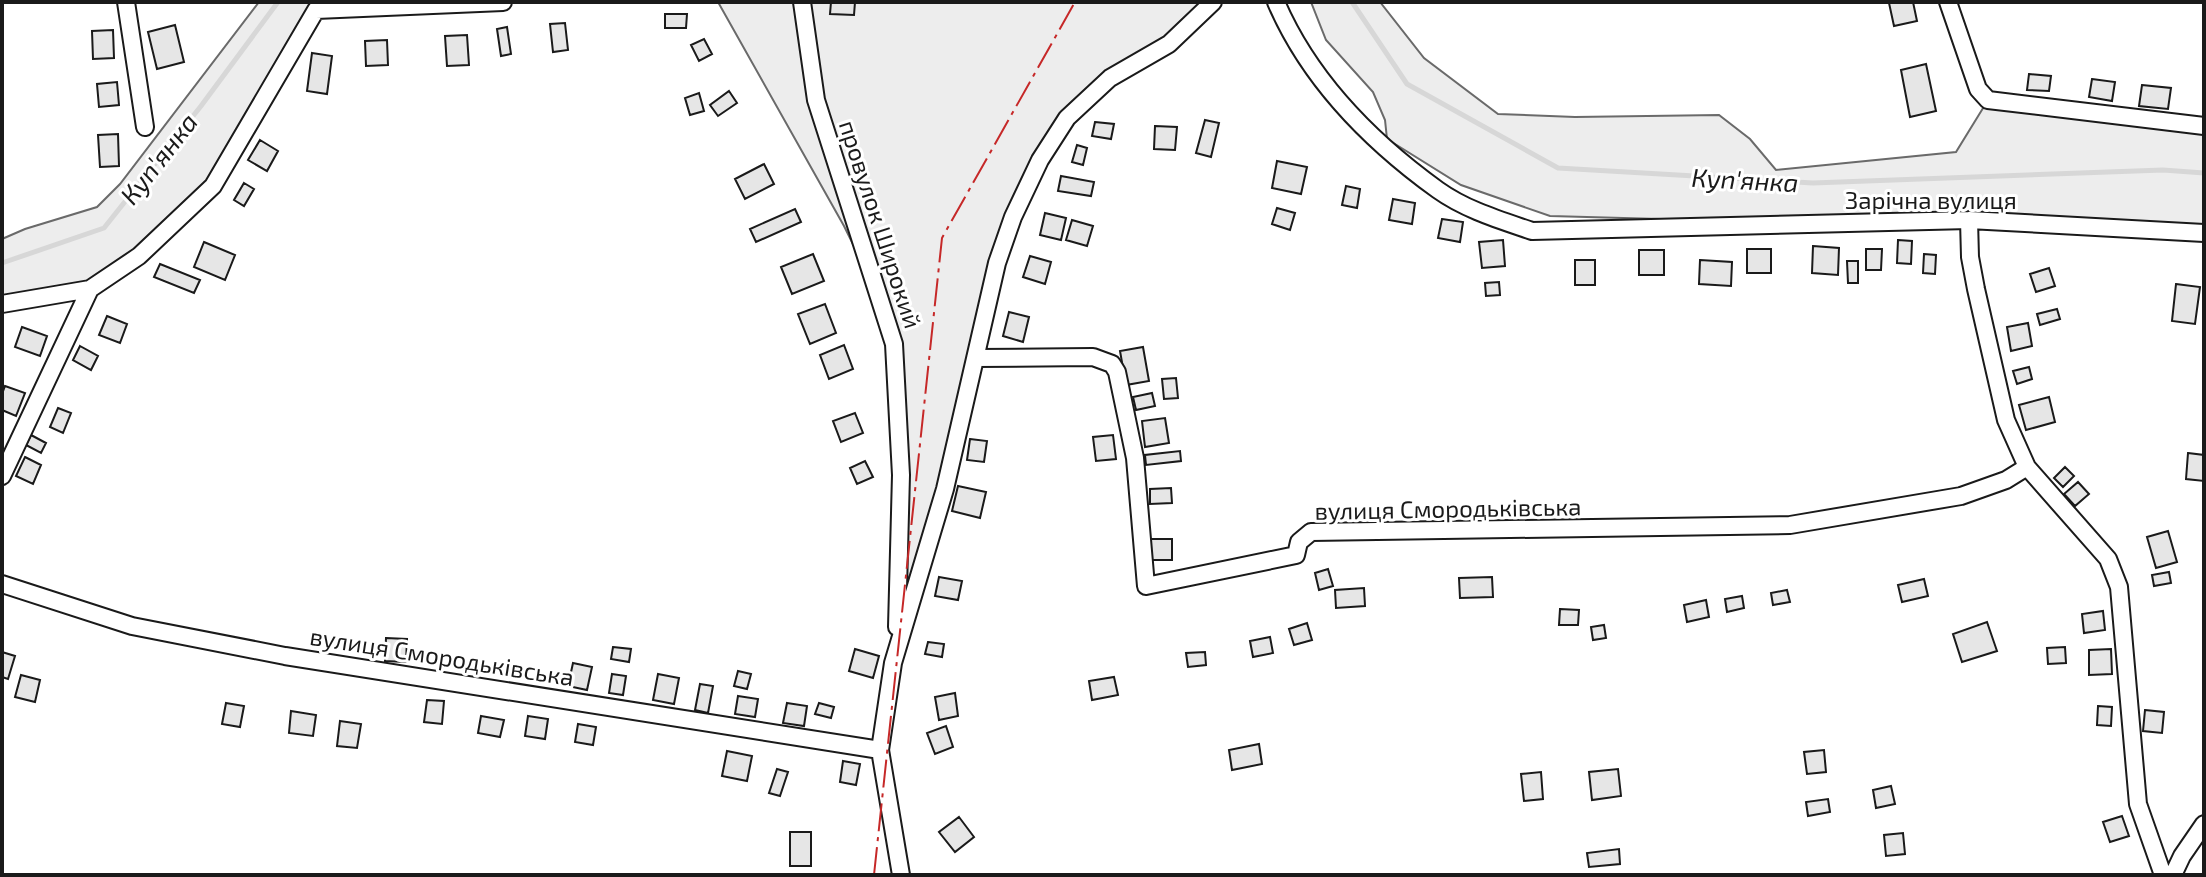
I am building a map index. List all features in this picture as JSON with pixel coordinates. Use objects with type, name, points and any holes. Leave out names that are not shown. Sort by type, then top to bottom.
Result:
[{"type":"street","points":[[126,2],[145,127]]},
{"type":"street","points":[[2,304],[90,289],[139,256],[213,186],[316,10],[503,2]]},
{"type":"street","name":"провулок Широкий","points":[[802,2],[816,100],[894,344],[901,475],[896,654]]},
{"type":"street","points":[[901,875],[880,750],[896,654],[945,489],[997,263],[1013,217],[1040,160],[1067,118],[1110,78],[1169,44],[1213,2]]},
{"type":"street","name":"Зарічна вулиця","points":[[1276,2],[1294,41],[1315,73],[1375,137],[1439,191],[1487,216],[1532,231],[1969,220],[2204,233]]},
{"type":"street","points":[[1948,2],[1978,89],[1988,100],[2204,126]]},
{"type":"street","points":[[1969,220],[1970,257],[2006,420],[2027,467],[2108,559],[2119,587],[2138,804],[2163,875]]},
{"type":"street","points":[[2,476],[90,289]]},
{"type":"street","name":"вулиця Смородьківська","points":[[975,358],[1093,357],[1112,364],[1117,372],[1135,458],[1146,586],[1296,555],[1299,542],[1311,532],[1790,525],[1961,496],[2006,480],[2027,467]]},
{"type":"street","name":"вулиця Смородьківська","points":[[2,584],[132,626],[285,656],[880,750]]},
{"type":"street","points":[[2173,875],[2204,824]]},
{"type":"shaded area","points":[[259,2],[503,2],[316,11],[228,161],[172,225],[90,289],[2,298],[2,239],[97,207],[120,184]]},
{"type":"shaded area","points":[[718,2],[1213,2],[1087,98],[1013,217],[896,654],[895,353],[879,297],[844,226]]},
{"type":"shaded area","points":[[1311,2],[1380,2],[1424,58],[1498,114],[1575,117],[1719,115],[1750,139],[1776,170],[1956,152],[1988,100],[2204,126],[2204,234],[1550,216],[1461,185],[1387,139],[1385,120],[1373,92],[1326,40]]},
{"type":"building","points":[[831,2],[855,2],[854,15],[830,14]]},
{"type":"building","points":[[1913,2],[1917,21],[1894,26],[1889,3]]},
{"type":"building","points":[[665,14],[687,14],[686,28],[665,28]]},
{"type":"building","points":[[565,23],[568,50],[553,52],[550,24]]},
{"type":"building","points":[[175,25],[184,62],[157,69],[148,32]]},
{"type":"building","points":[[507,27],[511,54],[501,56],[497,29]]},
{"type":"building","points":[[113,30],[114,58],[93,59],[92,31]]},
{"type":"building","points":[[467,35],[469,65],[447,66],[445,36]]},
{"type":"building","points":[[704,39],[712,54],[699,61],[691,45]]},
{"type":"building","points":[[387,40],[388,65],[366,66],[365,41]]},
{"type":"building","points":[[312,53],[332,56],[327,94],[307,91]]},
{"type":"building","points":[[1926,64],[1936,111],[1910,117],[1901,70]]},
{"type":"building","points":[[2029,74],[2051,76],[2049,91],[2027,90]]},
{"type":"building","points":[[2092,79],[2115,82],[2112,101],[2089,97]]},
{"type":"building","points":[[117,82],[119,105],[99,107],[97,84]]},
{"type":"building","points":[[2142,85],[2171,88],[2168,109],[2139,106]]},
{"type":"building","points":[[729,91],[737,103],[718,116],[710,105]]},
{"type":"building","points":[[699,93],[704,111],[690,115],[685,98]]},
{"type":"building","points":[[1205,120],[1219,123],[1211,157],[1196,153]]},
{"type":"building","points":[[1095,122],[1114,124],[1111,139],[1092,136]]},
{"type":"building","points":[[1155,126],[1177,127],[1175,150],[1154,149]]},
{"type":"building","points":[[118,134],[119,166],[100,167],[98,135]]},
{"type":"building","points":[[260,140],[278,151],[267,171],[248,160]]},
{"type":"building","points":[[1077,145],[1087,148],[1083,165],[1072,162]]},
{"type":"building","points":[[1277,161],[1307,167],[1301,194],[1272,188]]},
{"type":"building","points":[[764,164],[774,184],[745,199],[735,179]]},
{"type":"building","points":[[1061,176],[1094,182],[1091,196],[1058,191]]},
{"type":"building","points":[[244,183],[254,189],[244,206],[234,200]]},
{"type":"building","points":[[1346,186],[1360,189],[1357,208],[1342,205]]},
{"type":"building","points":[[1393,199],[1415,203],[1412,224],[1389,220]]},
{"type":"building","points":[[1277,208],[1295,213],[1290,230],[1272,224]]},
{"type":"building","points":[[795,209],[801,222],[756,242],[750,229]]},
{"type":"building","points":[[1045,213],[1066,218],[1061,240],[1040,235]]},
{"type":"building","points":[[1442,219],[1463,222],[1460,242],[1438,238]]},
{"type":"building","points":[[1072,220],[1093,226],[1087,246],[1066,240]]},
{"type":"building","points":[[1503,240],[1505,266],[1482,268],[1479,242]]},
{"type":"building","points":[[1898,240],[1912,241],[1911,264],[1897,263]]},
{"type":"building","points":[[204,242],[235,255],[225,280],[194,267]]},
{"type":"building","points":[[1813,246],[1839,248],[1838,275],[1812,273]]},
{"type":"building","points":[[1747,249],[1771,249],[1771,273],[1747,273]]},
{"type":"building","points":[[1866,249],[1882,249],[1881,270],[1866,270]]},
{"type":"building","points":[[1639,250],[1664,250],[1664,275],[1639,275]]},
{"type":"building","points":[[813,254],[824,281],[792,294],[781,267]]},
{"type":"building","points":[[1924,254],[1936,255],[1935,274],[1923,273]]},
{"type":"building","points":[[1030,256],[1051,262],[1045,284],[1023,277]]},
{"type":"building","points":[[1575,260],[1595,260],[1595,285],[1575,285]]},
{"type":"building","points":[[1700,260],[1732,262],[1731,286],[1699,284]]},
{"type":"building","points":[[1847,261],[1858,261],[1858,283],[1848,283]]},
{"type":"building","points":[[160,264],[200,280],[194,293],[154,277]]},
{"type":"building","points":[[2049,268],[2055,286],[2036,292],[2030,274]]},
{"type":"building","points":[[1499,282],[1500,295],[1486,296],[1485,283]]},
{"type":"building","points":[[2176,284],[2200,287],[2195,324],[2172,321]]},
{"type":"building","points":[[825,304],[836,333],[810,344],[798,314]]},
{"type":"building","points":[[2057,309],[2060,319],[2040,325],[2037,314]]},
{"type":"building","points":[[1009,312],[1029,317],[1023,342],[1003,336]]},
{"type":"building","points":[[107,316],[127,324],[120,343],[99,335]]},
{"type":"building","points":[[2028,323],[2032,346],[2011,351],[2007,327]]},
{"type":"building","points":[[22,327],[47,336],[40,356],[15,347]]},
{"type":"building","points":[[844,345],[853,369],[829,379],[820,355]]},
{"type":"building","points":[[80,346],[98,356],[91,370],[73,360]]},
{"type":"building","points":[[1143,347],[1149,381],[1126,385],[1120,351]]},
{"type":"building","points":[[2029,367],[2032,379],[2017,384],[2013,371]]},
{"type":"building","points":[[1176,378],[1178,398],[1164,399],[1162,379]]},
{"type":"building","points":[[5,386],[25,393],[16,416],[2,410]]},
{"type":"building","points":[[1152,393],[1155,406],[1136,410],[1133,397]]},
{"type":"building","points":[[2049,397],[2055,422],[2026,430],[2019,405]]},
{"type":"building","points":[[58,408],[71,413],[63,433],[50,427]]},
{"type":"building","points":[[855,413],[863,433],[841,442],[833,421]]},
{"type":"building","points":[[1165,418],[1169,443],[1145,447],[1142,421]]},
{"type":"building","points":[[31,435],[46,443],[41,453],[26,445]]},
{"type":"building","points":[[1113,435],[1116,459],[1096,461],[1093,437]]},
{"type":"building","points":[[970,439],[987,441],[984,462],[967,460]]},
{"type":"building","points":[[1180,451],[1181,461],[1146,465],[1145,455]]},
{"type":"building","points":[[2188,453],[2204,455],[2204,481],[2186,479]]},
{"type":"building","points":[[25,457],[41,465],[33,484],[16,476]]},
{"type":"building","points":[[865,461],[873,477],[857,484],[850,468]]},
{"type":"building","points":[[2065,467],[2074,476],[2063,487],[2054,478]]},
{"type":"building","points":[[2078,482],[2089,494],[2075,506],[2064,494]]},
{"type":"building","points":[[958,486],[986,492],[980,518],[952,511]]},
{"type":"building","points":[[1171,488],[1172,503],[1150,504],[1150,489]]},
{"type":"building","points":[[2168,531],[2177,562],[2156,568],[2147,537]]},
{"type":"building","points":[[1151,539],[1172,539],[1172,560],[1151,560]]},
{"type":"building","points":[[1328,569],[1333,586],[1319,590],[1315,573]]},
{"type":"building","points":[[2169,572],[2171,583],[2154,586],[2152,575]]},
{"type":"building","points":[[939,577],[962,581],[958,600],[935,596]]},
{"type":"building","points":[[1492,577],[1493,597],[1460,598],[1459,578]]},
{"type":"building","points":[[1924,579],[1928,596],[1902,602],[1898,585]]},
{"type":"building","points":[[1364,588],[1365,606],[1336,608],[1335,590]]},
{"type":"building","points":[[1787,590],[1790,602],[1773,605],[1771,593]]},
{"type":"building","points":[[1742,596],[1744,608],[1727,612],[1725,599]]},
{"type":"building","points":[[1706,600],[1709,617],[1687,622],[1684,605]]},
{"type":"building","points":[[1560,609],[1579,610],[1578,625],[1559,625]]},
{"type":"building","points":[[2103,611],[2105,630],[2084,633],[2082,614]]},
{"type":"building","points":[[1987,622],[1997,651],[1962,662],[1953,634]]},
{"type":"building","points":[[1307,623],[1312,640],[1294,645],[1289,629]]},
{"type":"building","points":[[1604,625],[1606,638],[1593,640],[1591,627]]},
{"type":"building","points":[[1270,637],[1273,653],[1253,657],[1250,641]]},
{"type":"building","points":[[386,638],[407,639],[406,662],[385,661]]},
{"type":"building","points":[[928,642],[944,644],[942,657],[925,654]]},
{"type":"building","points":[[613,647],[631,649],[629,662],[611,659]]},
{"type":"building","points":[[2065,647],[2066,663],[2048,664],[2047,648]]},
{"type":"building","points":[[855,649],[879,656],[873,678],[849,671]]},
{"type":"building","points":[[2111,649],[2112,674],[2089,675],[2089,650]]},
{"type":"building","points":[[2,652],[15,656],[8,679],[2,677]]},
{"type":"building","points":[[1205,652],[1206,665],[1188,667],[1186,653]]},
{"type":"building","points":[[573,663],[592,667],[587,690],[568,686]]},
{"type":"building","points":[[738,671],[751,674],[747,689],[734,686]]},
{"type":"building","points":[[612,674],[626,676],[623,695],[609,693]]},
{"type":"building","points":[[658,674],[679,678],[674,704],[653,700]]},
{"type":"building","points":[[21,675],[40,680],[35,702],[15,697]]},
{"type":"building","points":[[1114,677],[1118,695],[1092,700],[1089,681]]},
{"type":"building","points":[[700,684],[713,686],[708,713],[695,710]]},
{"type":"building","points":[[955,693],[958,716],[939,720],[935,697]]},
{"type":"building","points":[[738,696],[758,699],[755,717],[735,714]]},
{"type":"building","points":[[427,700],[444,701],[442,724],[424,722]]},
{"type":"building","points":[[226,703],[244,706],[240,727],[222,724]]},
{"type":"building","points":[[787,703],[807,706],[804,726],[783,723]]},
{"type":"building","points":[[819,703],[834,707],[831,718],[815,714]]},
{"type":"building","points":[[2098,706],[2112,707],[2111,726],[2097,725]]},
{"type":"building","points":[[2145,710],[2164,712],[2162,733],[2143,731]]},
{"type":"building","points":[[291,711],[316,715],[313,736],[289,733]]},
{"type":"building","points":[[481,716],[504,720],[500,737],[478,733]]},
{"type":"building","points":[[528,716],[548,719],[545,739],[525,736]]},
{"type":"building","points":[[340,721],[361,724],[357,748],[337,746]]},
{"type":"building","points":[[578,724],[596,727],[593,745],[575,742]]},
{"type":"building","points":[[946,726],[953,747],[935,754],[927,733]]},
{"type":"building","points":[[1259,744],[1262,764],[1232,770],[1229,750]]},
{"type":"building","points":[[1824,750],[1826,772],[1807,774],[1804,752]]},
{"type":"building","points":[[727,751],[752,756],[747,781],[722,776]]},
{"type":"building","points":[[843,761],[860,764],[856,785],[840,782]]},
{"type":"building","points":[[777,769],[788,772],[780,796],[769,793]]},
{"type":"building","points":[[1618,769],[1621,796],[1592,800],[1589,772]]},
{"type":"building","points":[[1541,772],[1543,799],[1524,801],[1521,774]]},
{"type":"building","points":[[1891,786],[1895,804],[1876,808],[1873,790]]},
{"type":"building","points":[[1828,799],[1830,812],[1808,816],[1806,802]]},
{"type":"building","points":[[2122,816],[2129,836],[2110,842],[2103,822]]},
{"type":"building","points":[[959,817],[974,837],[955,852],[939,832]]},
{"type":"building","points":[[790,832],[811,832],[811,866],[790,866]]},
{"type":"building","points":[[1903,833],[1905,854],[1886,856],[1884,835]]},
{"type":"building","points":[[1619,849],[1620,864],[1589,867],[1587,853]]},
{"type":"waterway","name":"Куп'янка","points":[[2,263],[104,228],[201,106],[278,2]]},
{"type":"waterway","name":"Куп'янка","points":[[1352,2],[1407,84],[1558,168],[1813,183],[2163,170],[2204,173]]},
{"type":"power","points":[[874,875],[942,238],[1075,2]]}]
